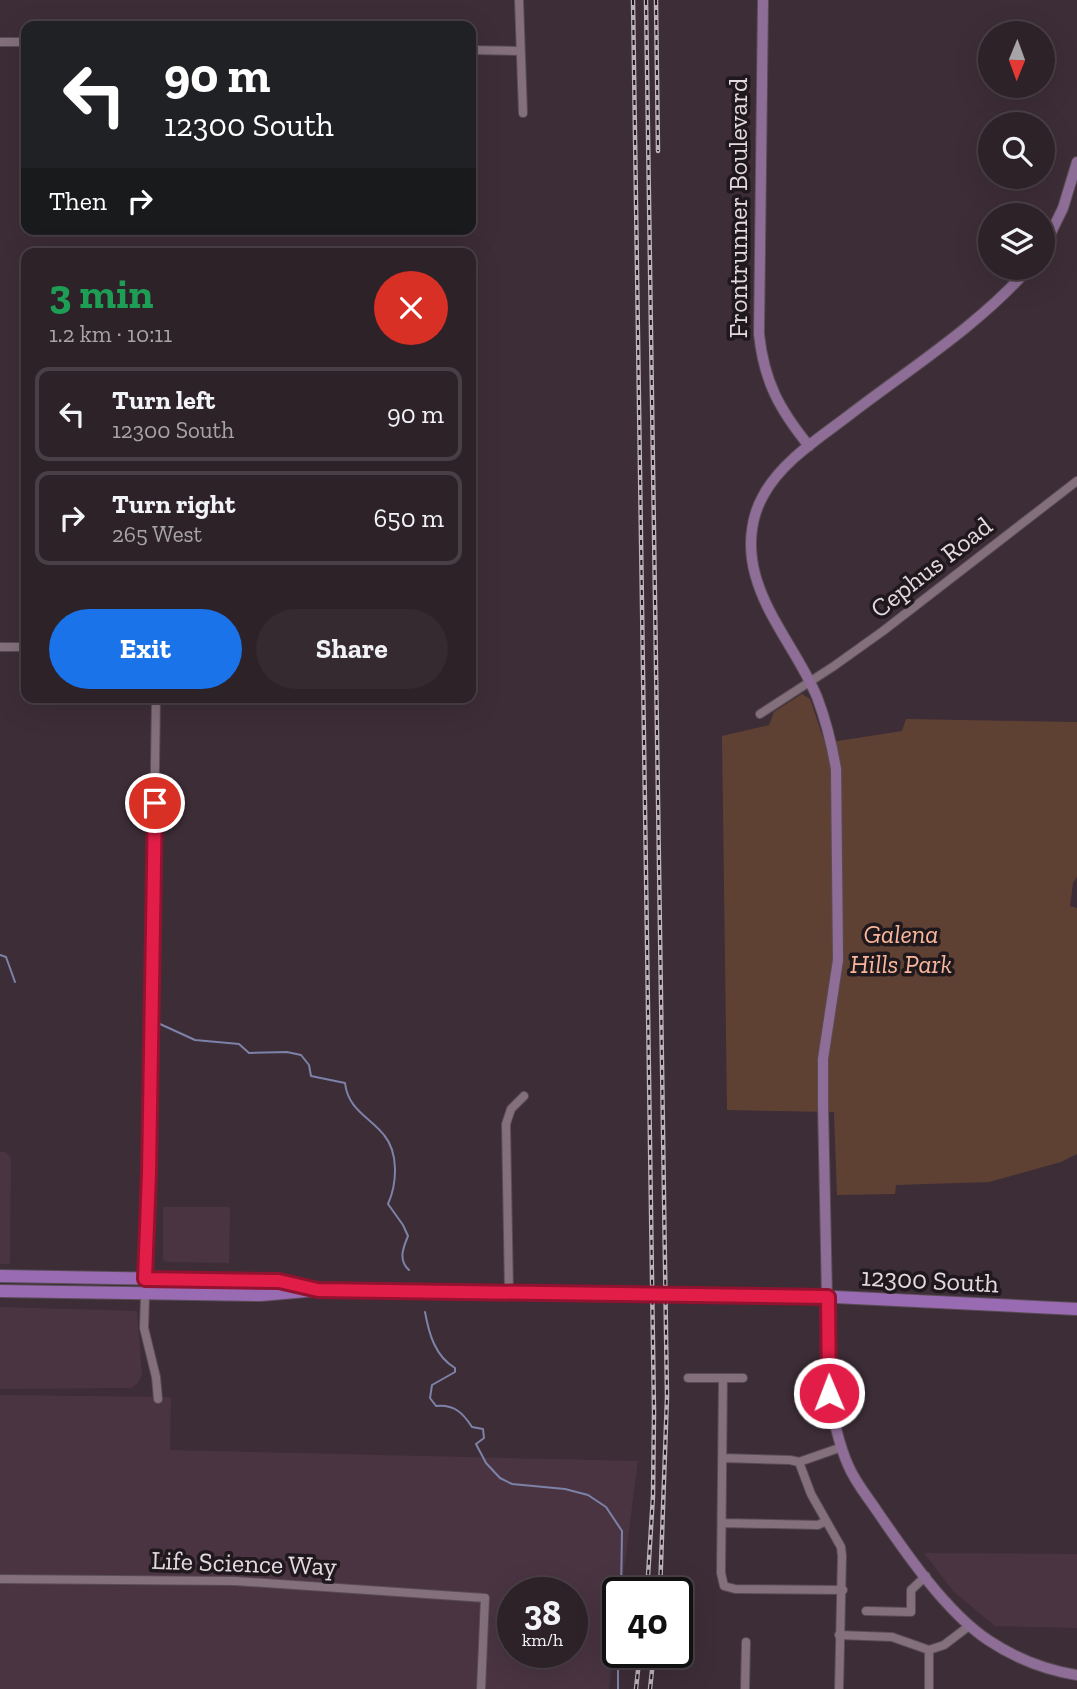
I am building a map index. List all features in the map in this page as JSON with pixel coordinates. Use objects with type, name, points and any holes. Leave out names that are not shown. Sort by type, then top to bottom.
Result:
[{"type":"main road","name":"12300 South","points":[[0,1276],[279,1281],[318,1290]]},
{"type":"main road","name":"12300 South","points":[[0,1291],[261,1295],[318,1290],[828,1297],[1077,1309]]},
{"type":"street","points":[[519,0],[523,113]]},
{"type":"street","name":"Frontrunner Boulevard","points":[[763,0],[759,334],[767,381],[779,404],[808,446]]},
{"type":"street","points":[[0,42],[21,42]]},
{"type":"street","points":[[476,50],[520,51]]},
{"type":"street","points":[[1055,224],[1077,162]]},
{"type":"street","points":[[1018,280],[990,309],[808,446],[774,479],[762,497],[752,523],[751,541],[755,575],[764,600],[816,696],[831,741],[836,769],[838,960],[823,1059],[829,1393],[833,1421],[857,1482],[926,1576],[969,1626],[987,1640],[1023,1660],[1077,1675]]},
{"type":"street","name":"Cephus Road","points":[[760,714],[883,631],[1077,481]]},
{"type":"street","points":[[0,647],[21,647]]},
{"type":"street","points":[[156,703],[144,1328],[156,1377],[158,1399]]},
{"type":"street","points":[[509,1293],[506,1124],[511,1109],[524,1096]]},
{"type":"street","points":[[688,1378],[743,1378]]},
{"type":"street","points":[[723,1378],[721,1573],[724,1586],[735,1589],[843,1590]]},
{"type":"street","points":[[723,1458],[799,1462],[842,1447]]},
{"type":"street","points":[[799,1462],[807,1486],[841,1547],[843,1590],[839,1635],[839,1689]]},
{"type":"street","points":[[722,1523],[818,1525],[827,1521]]},
{"type":"street","points":[[866,1611],[911,1612],[911,1590],[926,1576]]},
{"type":"street","name":"Life Science Way","points":[[0,1579],[244,1581],[485,1598],[481,1689]]},
{"type":"street","points":[[839,1635],[892,1637],[929,1650],[944,1645],[969,1626]]},
{"type":"street","points":[[745,1689],[746,1642]]},
{"type":"street","points":[[929,1650],[929,1689]]},
{"type":"shaded area","points":[[0,1152],[5,1152],[11,1158],[10,1264],[0,1264]]},
{"type":"shaded area","points":[[163,1207],[230,1207],[229,1263],[163,1260]]},
{"type":"shaded area","points":[[0,1307],[137,1311],[142,1375],[138,1383],[131,1388],[0,1389]]},
{"type":"shaded area","points":[[0,1395],[171,1397],[170,1450],[638,1461],[623,1577],[602,1577],[602,1668],[612,1668],[609,1689],[0,1689]]},
{"type":"shaded area","points":[[924,1553],[1077,1554],[1077,1628],[995,1626],[954,1592]]},
{"type":"green space","name":"Galena Hills Park","points":[[802,694],[810,699],[825,743],[902,731],[906,719],[1077,722],[1077,877],[1073,883],[1070,906],[1077,908],[1077,1154],[1061,1162],[989,1182],[896,1185],[895,1194],[837,1195],[834,1112],[727,1110],[722,736],[769,725],[774,712]]},
{"type":"waterway","points":[[0,955],[6,957],[15,982]]},
{"type":"waterway","points":[[160,1024],[195,1040],[239,1044],[249,1053],[287,1052],[301,1055],[309,1065],[311,1076],[345,1083],[355,1107],[389,1142],[394,1159],[395,1178],[388,1204],[408,1236],[403,1258],[409,1270]]},
{"type":"waterway","points":[[425,1312],[438,1351],[455,1368],[455,1372],[432,1385],[430,1398],[436,1406],[453,1408],[472,1427],[483,1429],[484,1438],[476,1444],[486,1463],[500,1478],[512,1484],[565,1489],[588,1495],[606,1507],[622,1531],[621,1577]]},
{"type":"waterway","points":[[618,1668],[618,1689]]},
{"type":"railway","points":[[633,0],[654,1412],[648,1577]]},
{"type":"railway","points":[[646,0],[667,1397],[661,1577]]},
{"type":"railway","points":[[656,0],[658,151]]},
{"type":"railway","points":[[636,1689],[638,1668]]},
{"type":"railway","points":[[650,1689],[652,1668]]},
{"type":"route","points":[[155,803],[145,1279],[279,1281],[318,1290],[828,1297],[829,1393]]}]
